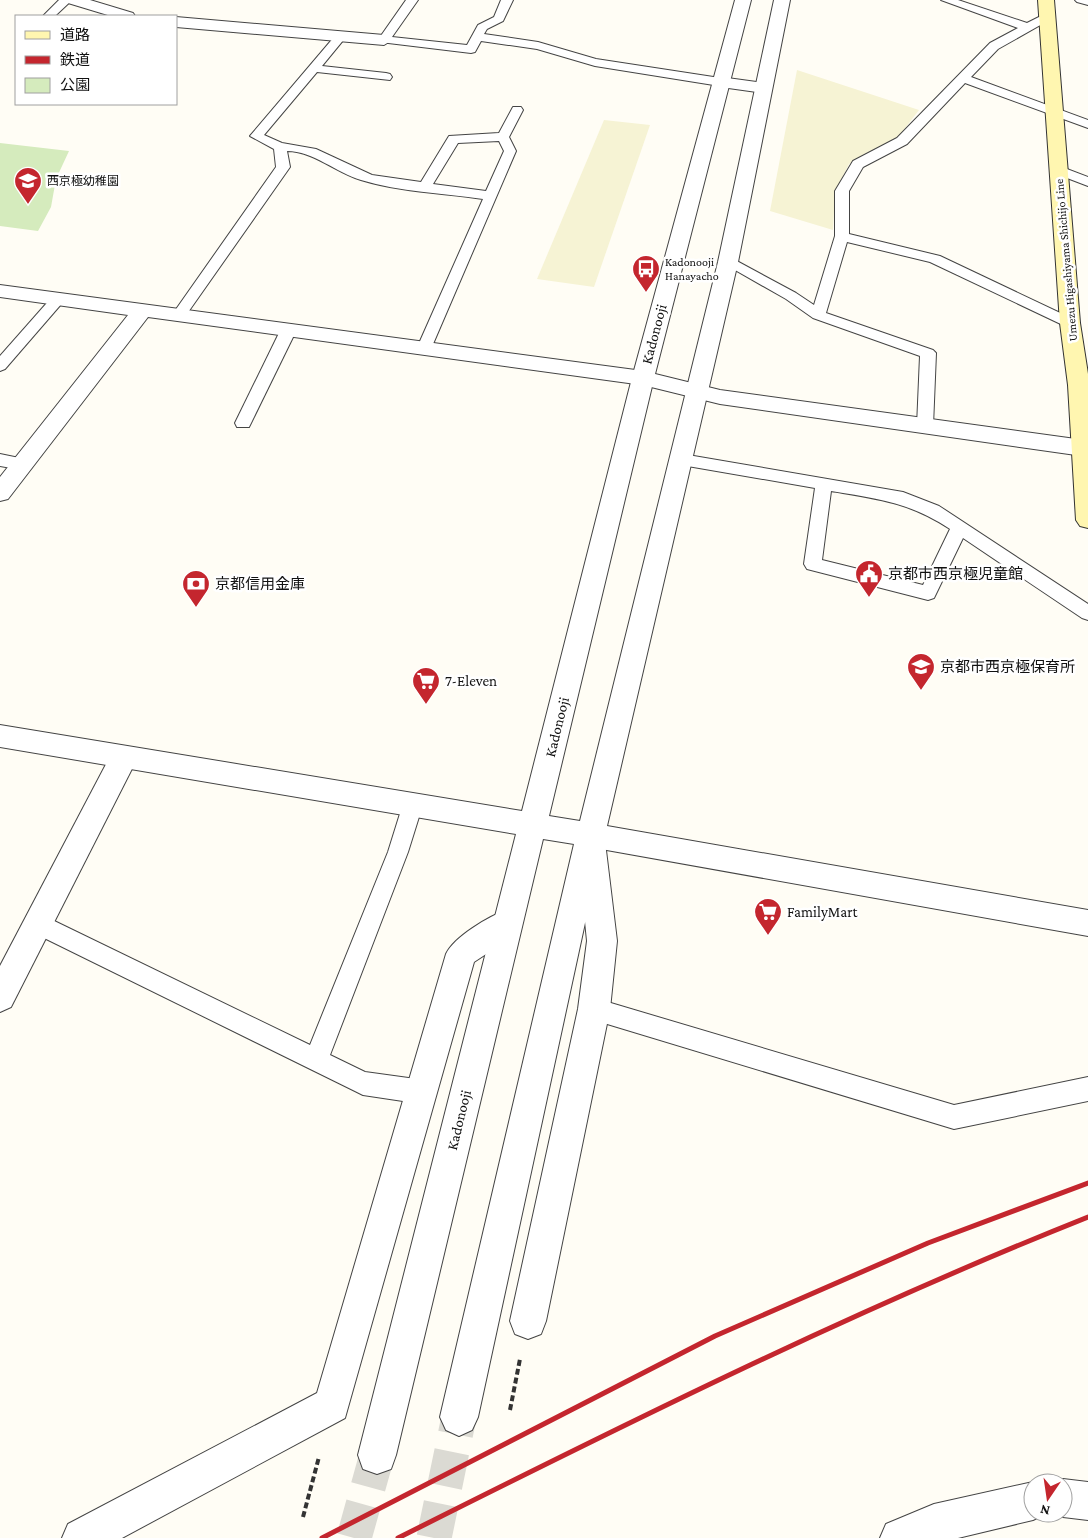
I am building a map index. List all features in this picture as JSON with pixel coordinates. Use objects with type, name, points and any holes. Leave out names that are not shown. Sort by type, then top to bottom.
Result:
[{"type":"main road","name":"Umezu Higashiyama Shichijo Line","points":[[1047,8],[1070,323],[1083,386],[1083,448],[1088,520]]},
{"type":"street","points":[[73,0],[124,15]]},
{"type":"street","name":"Kadonooji","points":[[377,1455],[643,378],[743,0]]},
{"type":"street","points":[[459,1418],[590,836],[682,460],[728,262],[782,0]]},
{"type":"street","points":[[178,22],[339,38],[384,40]]},
{"type":"street","points":[[720,82],[764,88]]},
{"type":"street","points":[[0,291],[643,378],[720,397],[1083,448]]},
{"type":"street","points":[[0,493],[142,311]]},
{"type":"street","points":[[0,736],[413,804],[1088,923]]},
{"type":"street","points":[[0,997],[124,757]]},
{"type":"street","points":[[528,1321],[594,1009],[602,941],[590,836]]},
{"type":"street","points":[[82,1538],[332,1405],[461,954],[507,923]]},
{"type":"street","points":[[1073,1499],[1088,1501]]},
{"type":"street","points":[[923,1533],[1023,1504]]},
{"type":"lane","points":[[50,15],[66,0]]},
{"type":"lane","points":[[412,0],[384,40],[471,49],[482,27],[499,19],[508,0]]},
{"type":"lane","points":[[947,0],[1027,27]]},
{"type":"lane","points":[[1081,0],[1088,2]]},
{"type":"lane","points":[[818,315],[842,236],[842,191],[858,164],[902,141],[994,46],[1027,27],[1047,8]]},
{"type":"lane","points":[[478,37],[538,46],[595,62],[720,82]]},
{"type":"lane","points":[[339,38],[256,136],[280,147],[290,146],[316,153],[336,166],[362,176],[490,196]]},
{"type":"lane","points":[[313,68],[386,77]]},
{"type":"lane","points":[[962,78],[1088,124]]},
{"type":"lane","points":[[503,136],[517,110]]},
{"type":"lane","points":[[425,187],[454,138],[503,136]]},
{"type":"lane","points":[[424,348],[510,151],[503,136]]},
{"type":"lane","points":[[179,315],[283,167],[280,147]]},
{"type":"lane","points":[[1058,170],[1088,182]]},
{"type":"lane","points":[[842,236],[935,260],[1070,323]]},
{"type":"lane","points":[[728,262],[791,296],[818,315],[928,353],[925,426]]},
{"type":"lane","points":[[0,366],[58,299]]},
{"type":"lane","points":[[242,423],[289,330]]},
{"type":"lane","points":[[0,460],[22,464]]},
{"type":"lane","points":[[682,460],[897,496],[933,510],[1088,613]]},
{"type":"lane","points":[[824,484],[813,564],[928,593],[959,528]]},
{"type":"lane","points":[[316,1060],[398,852],[413,804]]},
{"type":"lane","points":[[38,924],[362,1083],[423,1092]]},
{"type":"lane","points":[[594,1009],[954,1117],[1088,1089]]},
{"type":"path","points":[[510,1410],[528,1321]]},
{"type":"path","points":[[303,1517],[332,1405]]},
{"type":"shaded area","points":[[797,70],[919,110],[896,140],[866,153],[849,164],[835,192],[833,230],[770,211]]},
{"type":"shaded area","points":[[604,120],[650,125],[594,287],[537,279]]},
{"type":"green space","name":"西京極幼稚園","points":[[0,143],[69,151],[56,179],[51,207],[38,231],[0,226]]},
{"type":"tunnel","points":[[434,1538],[459,1417]]},
{"type":"tunnel","points":[[354,1538],[377,1455]]},
{"type":"railway","points":[[322,1538],[715,1336],[928,1243],[1088,1183]]},
{"type":"railway","points":[[398,1538],[740,1370],[913,1291],[1088,1217]]},
{"type":"place","name":"西京極幼稚園","points":[[28,205]]},
{"type":"place","name":"Kadonooji Hanayacho","points":[[646,293]]},
{"type":"place","name":"京都市西京極児童館","points":[[869,598]]},
{"type":"place","name":"京都信用金庫","points":[[196,608]]},
{"type":"place","name":"京都市西京極保育所","points":[[921,691]]},
{"type":"place","name":"7-Eleven","points":[[426,705]]},
{"type":"place","name":"FamilyMart","points":[[768,936]]}]
